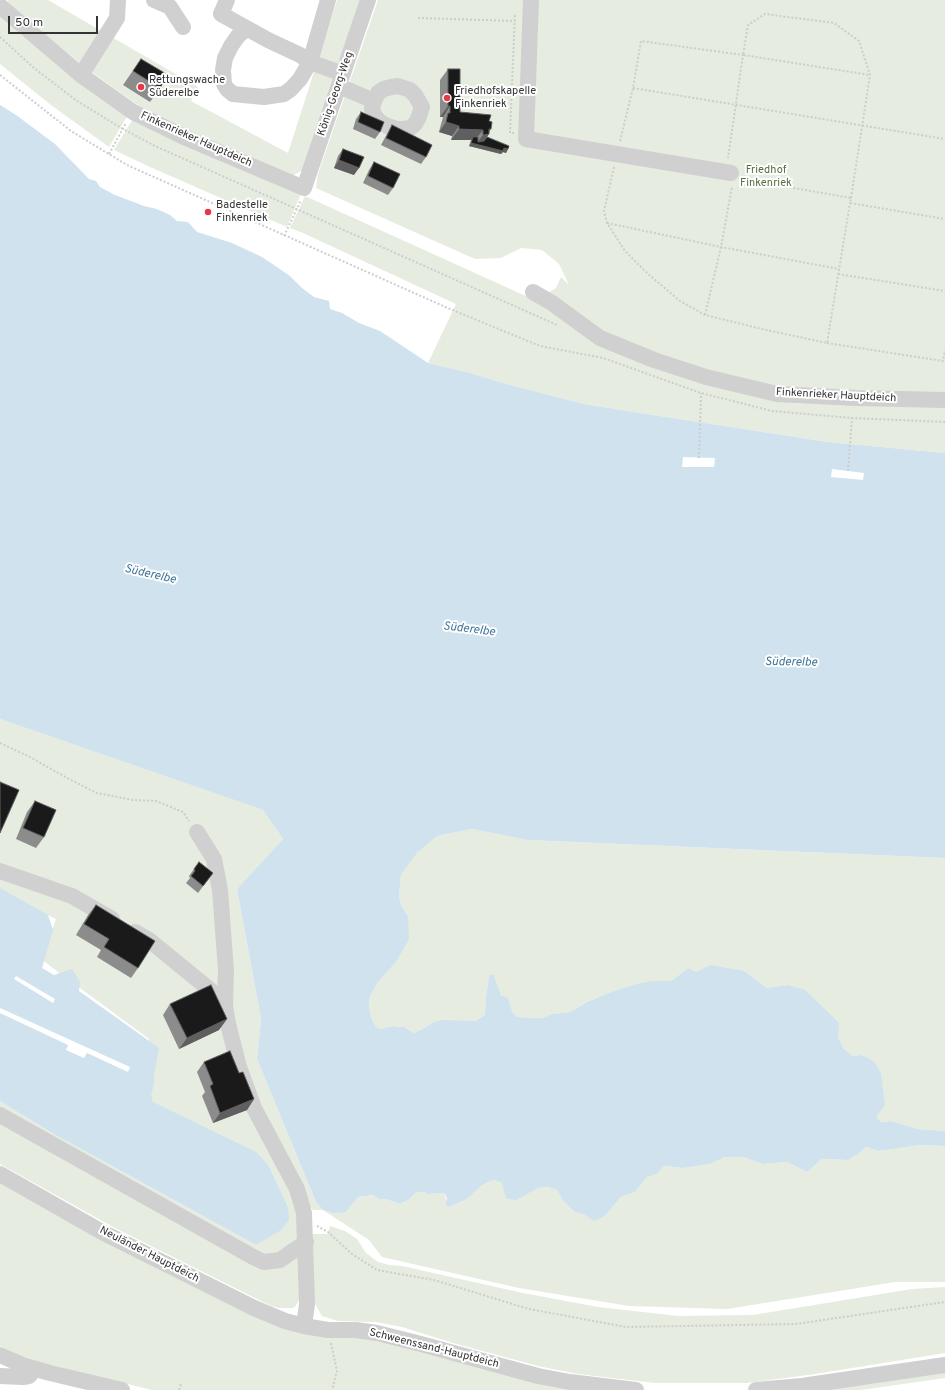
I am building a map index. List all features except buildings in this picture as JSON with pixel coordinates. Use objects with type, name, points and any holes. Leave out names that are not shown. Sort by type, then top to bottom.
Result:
[{"type":"street","points":[[154,0],[170,7],[183,27]]},
{"type":"street","points":[[227,0],[221,14],[246,29],[300,55],[374,101]]},
{"type":"street","points":[[246,29],[234,41],[225,58],[223,70],[224,84],[233,94],[264,96],[284,94],[292,89],[310,62],[328,0]]},
{"type":"street","name":"König-Georg-Weg","points":[[304,188],[368,0]]},
{"type":"street","points":[[532,0],[526,139],[618,153],[736,176]]},
{"type":"street","points":[[81,75],[117,18],[122,1]]},
{"type":"street","name":"Finkenrieker Hauptdeich","points":[[0,6],[81,75],[133,112],[160,126],[304,188]]},
{"type":"street","name":"Finkenrieker Hauptdeich","points":[[533,292],[552,303],[600,338],[654,360],[706,377],[777,394],[945,400]]},
{"type":"street","points":[[197,832],[214,859],[220,890],[226,971],[225,1005],[228,1024],[239,1067],[254,1108],[296,1188],[304,1213],[307,1304],[304,1326]]},
{"type":"street","points":[[0,871],[72,896],[149,940],[225,1005]]},
{"type":"street","points":[[0,1115],[264,1262],[285,1258],[306,1242]]},
{"type":"street","name":"Neuländer Hauptdeich","points":[[0,1174],[102,1232],[272,1316],[304,1326]]},
{"type":"street","name":"Schweenssand-Hauptdeich","points":[[304,1326],[328,1330],[356,1330],[378,1333],[538,1376],[570,1382],[636,1390]]},
{"type":"street","points":[[0,1355],[35,1369],[122,1390]]},
{"type":"street","points":[[756,1390],[802,1386],[945,1365]]},
{"type":"street","points":[[0,1376],[29,1376],[35,1369]]},
{"type":"path","points":[[743,55],[748,25],[765,14],[834,23],[859,41],[870,75],[827,343]]},
{"type":"path","points":[[418,18],[531,22]]},
{"type":"path","points":[[870,75],[641,40],[633,88],[604,211],[607,223],[625,251],[648,274],[680,301],[705,315],[762,330],[827,343],[943,361],[945,350]]},
{"type":"path","points":[[0,75],[71,131],[127,165],[450,309]]},
{"type":"path","points":[[633,88],[945,139]]},
{"type":"path","points":[[108,154],[123,129]]},
{"type":"path","points":[[736,176],[851,198]]},
{"type":"path","points":[[850,203],[945,219]]},
{"type":"path","points":[[284,236],[296,209],[564,328]]},
{"type":"path","points":[[607,223],[721,247],[839,269]]},
{"type":"path","points":[[838,274],[945,292]]},
{"type":"path","points":[[698,458],[701,393]]},
{"type":"path","points":[[848,471],[852,418]]},
{"type":"path","points":[[0,743],[30,757],[97,793],[133,800],[156,801],[183,812],[197,832]]},
{"type":"path","points":[[328,1232],[352,1254],[377,1270],[434,1280],[529,1309],[626,1327],[796,1324],[945,1302]]},
{"type":"path","points":[[328,1330],[337,1371],[332,1390]]},
{"type":"path","points":[[179,1390],[181,1384]]},
{"type":"green space","points":[[7,0],[48,0],[198,87],[191,101],[288,153],[337,0],[361,0],[303,170],[292,176],[189,134],[139,106],[86,68],[10,5]]},
{"type":"green space","name":"Friedhof Finkenriek","points":[[378,0],[945,0],[945,393],[780,388],[717,376],[606,334],[549,292],[556,288],[561,277],[569,285],[559,264],[542,250],[521,248],[501,258],[475,259],[316,188],[318,174]]},
{"type":"green space","points":[[0,14],[129,113],[109,147],[51,105],[0,64]]},
{"type":"green space","points":[[134,117],[301,194],[287,227],[114,150]]},
{"type":"green space","points":[[305,196],[528,297],[695,380],[945,403],[945,453],[828,442],[584,404],[467,372],[428,363],[456,304],[290,228]]},
{"type":"green space","points":[[0,719],[263,810],[283,839],[237,889],[261,1019],[257,1059],[316,1202],[323,1210],[313,1210],[304,1200],[297,1200],[301,1238],[271,1260],[0,1112],[0,1101],[52,1133],[256,1245],[268,1237],[288,1207],[269,1166],[149,1109],[149,1039],[42,960],[56,919],[0,893]]},
{"type":"green space","points":[[472,829],[527,840],[945,858],[945,1131],[918,1129],[891,1121],[881,1122],[877,1118],[885,1105],[861,1055],[853,1056],[844,1049],[838,1037],[787,985],[767,988],[744,971],[697,972],[688,968],[671,981],[636,984],[587,1002],[570,1012],[552,1014],[542,1018],[517,1017],[512,1011],[508,999],[501,995],[492,974],[489,975],[485,1015],[475,1021],[434,1022],[414,1033],[404,1027],[393,1026],[381,1029],[376,1027],[371,1017],[369,1005],[370,996],[378,982],[396,962],[408,916],[401,905],[399,895],[401,875],[417,853],[437,836]]},
{"type":"green space","points":[[0,1119],[251,1260],[301,1251],[301,1300],[299,1300],[295,1307],[292,1308],[279,1308],[271,1306],[113,1227],[0,1164]]},
{"type":"green space","points":[[921,1145],[945,1146],[945,1282],[895,1282],[727,1309],[629,1306],[519,1288],[382,1257],[369,1240],[323,1210],[346,1212],[358,1197],[373,1195],[379,1199],[386,1199],[400,1204],[410,1199],[416,1192],[424,1192],[428,1194],[444,1193],[449,1207],[467,1199],[481,1186],[494,1180],[502,1183],[516,1199],[538,1188],[548,1187],[557,1190],[562,1199],[575,1212],[594,1220],[605,1216],[621,1197],[635,1192],[647,1177],[657,1174],[664,1166],[683,1168],[710,1164],[725,1157],[743,1157],[763,1164],[787,1162],[807,1172],[822,1159],[848,1160],[866,1147],[879,1151]]},
{"type":"green space","points":[[0,1181],[187,1281],[353,1337],[384,1341],[580,1390],[152,1390],[30,1360],[0,1346]]},
{"type":"green space","points":[[330,1226],[345,1231],[357,1239],[366,1253],[378,1262],[389,1265],[402,1266],[523,1293],[598,1307],[678,1316],[753,1315],[912,1289],[945,1287],[945,1353],[815,1374],[747,1383],[655,1383],[578,1374],[538,1366],[453,1343],[402,1327],[376,1322],[338,1321],[322,1316],[314,1302],[312,1234],[328,1234]]},
{"type":"green space","points":[[945,1369],[945,1378],[861,1390],[818,1390]]},
{"type":"water","name":"Süderelbe","points":[[0,105],[55,144],[89,179],[96,181],[100,187],[115,195],[144,206],[157,209],[170,215],[177,221],[188,222],[197,232],[232,243],[262,257],[290,276],[314,297],[329,301],[330,309],[380,331],[428,363],[467,372],[584,404],[828,442],[945,453],[945,858],[527,840],[472,829],[437,836],[417,853],[401,875],[399,895],[401,905],[408,916],[409,939],[396,962],[378,982],[370,996],[369,1005],[371,1017],[376,1027],[381,1029],[393,1026],[404,1027],[414,1033],[434,1022],[444,1020],[475,1021],[485,1015],[489,975],[493,974],[501,995],[508,998],[512,1011],[517,1017],[542,1018],[552,1014],[570,1012],[587,1002],[636,984],[652,981],[671,981],[688,968],[697,972],[710,965],[744,971],[767,988],[787,985],[805,990],[839,1023],[838,1037],[844,1049],[853,1056],[861,1055],[868,1058],[875,1063],[881,1073],[885,1105],[877,1118],[881,1122],[891,1121],[918,1129],[945,1131],[945,1146],[921,1145],[879,1151],[866,1147],[848,1160],[822,1159],[807,1172],[787,1162],[763,1164],[743,1157],[725,1157],[710,1164],[683,1168],[664,1166],[657,1174],[647,1177],[635,1192],[621,1197],[605,1216],[594,1221],[585,1215],[575,1212],[562,1199],[557,1190],[548,1187],[538,1188],[516,1200],[506,1198],[502,1183],[494,1180],[481,1186],[467,1199],[449,1207],[446,1205],[447,1198],[444,1193],[428,1194],[424,1192],[416,1192],[410,1199],[400,1204],[386,1199],[379,1199],[373,1195],[358,1197],[346,1212],[334,1213],[323,1210],[316,1202],[257,1059],[261,1019],[237,889],[283,839],[263,810],[0,719]]},
{"type":"water","points":[[0,888],[48,915],[53,930],[42,968],[54,975],[72,969],[80,982],[79,991],[159,1048],[151,1095],[153,1102],[256,1152],[269,1166],[288,1207],[289,1220],[281,1230],[256,1245],[52,1133],[0,1101]]},
{"type":"pier","points":[[683,457],[715,458],[714,467],[682,467]]},
{"type":"pier","points":[[832,469],[864,473],[863,480],[831,477]]},
{"type":"pier","points":[[16,976],[55,999],[53,1003],[14,979]]},
{"type":"pier","points":[[0,1008],[130,1067],[128,1072],[87,1053],[84,1058],[66,1050],[68,1045],[0,1013]]},
{"type":"place","name":"Rettungswache Süderelbe","points":[[141,87]]},
{"type":"place","name":"Friedhofskapelle Finkenriek","points":[[447,98]]},
{"type":"place","name":"Badestelle Finkenriek","points":[[208,212]]}]
